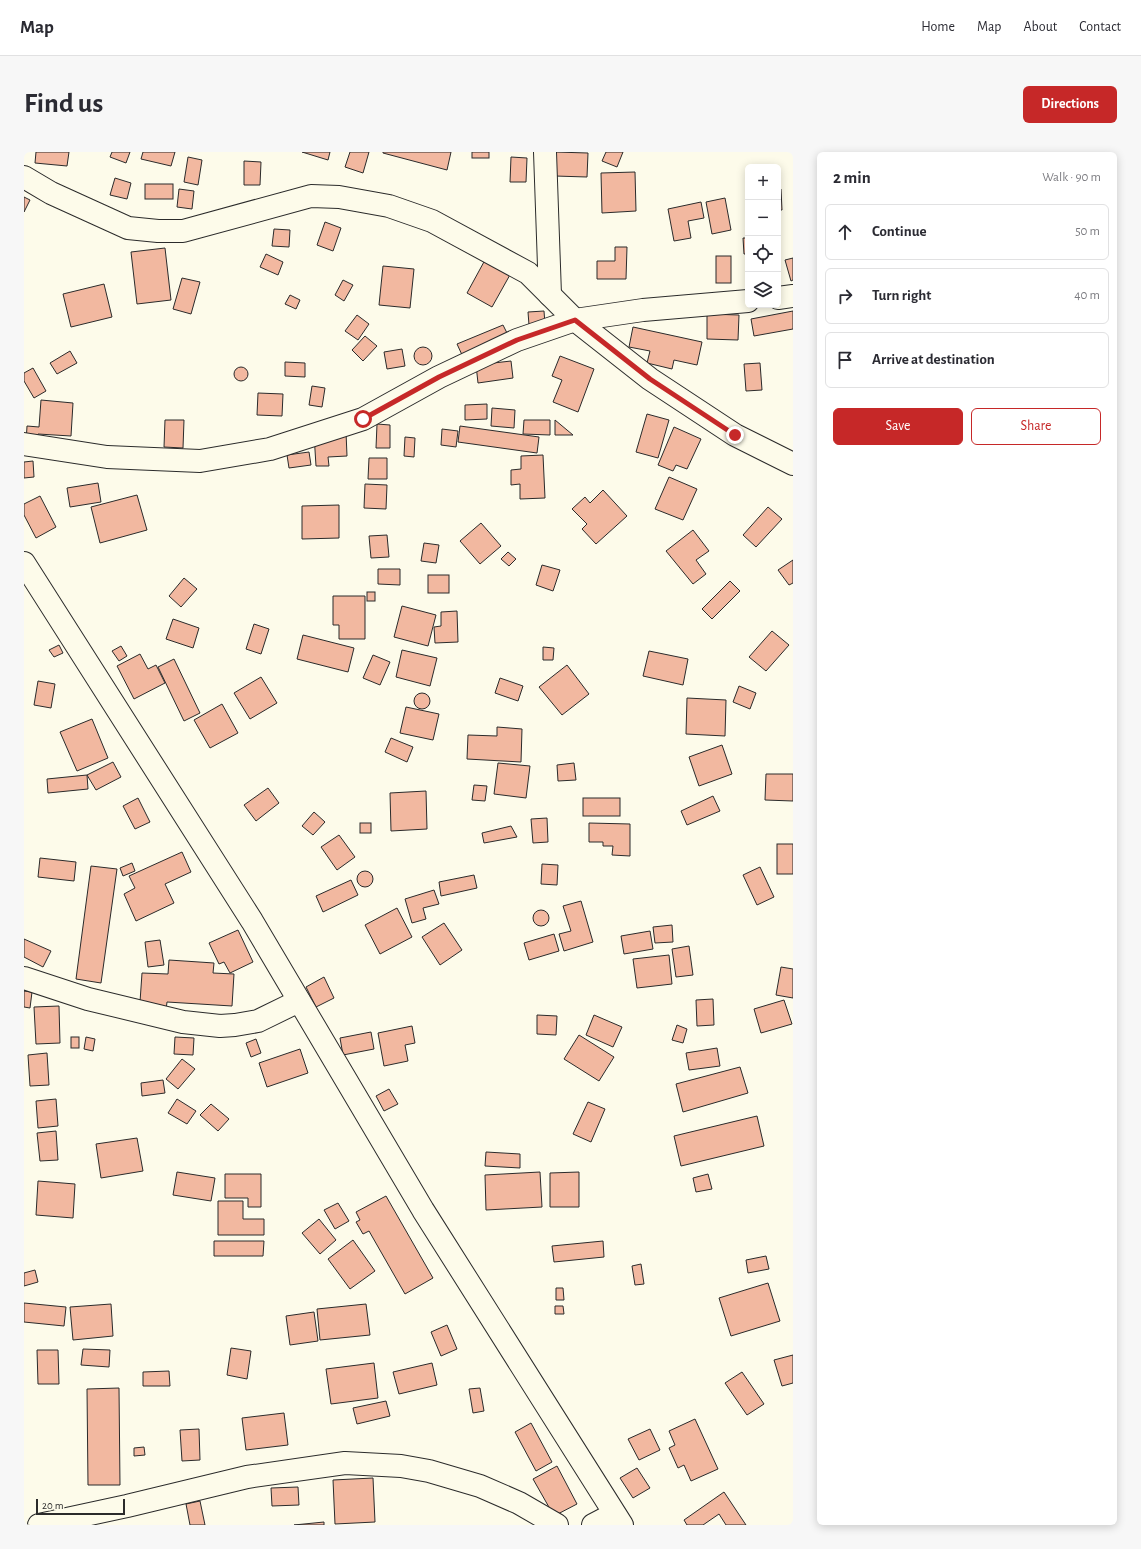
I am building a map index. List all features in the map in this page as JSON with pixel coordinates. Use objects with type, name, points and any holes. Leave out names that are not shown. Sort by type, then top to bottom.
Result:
[{"type":"street","points":[[545,152],[550,295]]},
{"type":"street","points":[[24,176],[51,193],[128,228],[183,231],[311,196],[338,197],[389,206],[432,221],[528,273],[575,320],[650,379],[735,435],[793,464]]},
{"type":"street","points":[[781,298],[793,296]]},
{"type":"street","points":[[24,444],[108,457],[200,461],[270,449],[363,419],[446,374],[517,340],[575,320],[642,310],[745,301]]},
{"type":"street","points":[[24,563],[252,921],[423,1210],[618,1519],[593,1525]]},
{"type":"street","points":[[24,978],[88,999],[183,1022],[220,1026],[235,1026],[258,1021],[300,1001]]},
{"type":"street","points":[[39,1525],[128,1506],[247,1477],[345,1463],[401,1466],[429,1471],[480,1486],[519,1503],[557,1525]]},
{"type":"building","points":[[36,152],[69,152],[67,166],[35,163]]},
{"type":"building","points":[[112,152],[130,152],[126,163],[110,157]]},
{"type":"building","points":[[143,152],[175,152],[171,166],[141,159]]},
{"type":"building","points":[[302,152],[330,152],[328,160]]},
{"type":"building","points":[[350,152],[369,152],[363,173],[345,167]]},
{"type":"building","points":[[383,152],[451,152],[447,170]]},
{"type":"building","points":[[472,152],[489,152],[489,158],[472,158]]},
{"type":"building","points":[[555,152],[588,153],[587,177],[555,176]]},
{"type":"building","points":[[606,152],[623,152],[617,167],[602,161]]},
{"type":"building","points":[[188,157],[202,160],[198,185],[184,182]]},
{"type":"building","points":[[511,157],[527,158],[526,182],[510,182]]},
{"type":"building","points":[[244,161],[261,162],[260,185],[244,185]]},
{"type":"building","points":[[635,172],[636,211],[602,213],[601,173]]},
{"type":"building","points":[[115,178],[131,183],[127,199],[110,195]]},
{"type":"building","points":[[145,184],[173,184],[173,199],[145,199]]},
{"type":"building","points":[[179,189],[194,191],[192,209],[177,207]]},
{"type":"building","points":[[781,189],[782,210],[781,210]]},
{"type":"building","points":[[24,197],[30,200],[24,212]]},
{"type":"building","points":[[725,198],[731,230],[712,234],[706,202]]},
{"type":"building","points":[[701,202],[704,218],[688,221],[691,238],[674,241],[668,209]]},
{"type":"building","points":[[325,222],[341,228],[333,251],[317,245]]},
{"type":"building","points":[[274,229],[290,230],[289,247],[272,246]]},
{"type":"building","points":[[743,238],[745,238],[745,254]]},
{"type":"building","points":[[615,247],[627,247],[626,279],[597,279],[597,261],[615,261]]},
{"type":"building","points":[[165,248],[171,300],[137,304],[131,252]]},
{"type":"building","points":[[266,254],[283,262],[278,275],[260,267]]},
{"type":"building","points":[[716,256],[731,256],[731,283],[716,283]]},
{"type":"building","points":[[793,258],[793,280],[791,281],[785,260]]},
{"type":"building","points":[[485,260],[511,273],[492,307],[467,293]]},
{"type":"building","points":[[383,266],[414,269],[410,308],[379,305]]},
{"type":"building","points":[[182,278],[200,282],[191,314],[173,309]]},
{"type":"building","points":[[343,280],[353,285],[344,301],[335,295]]},
{"type":"building","points":[[104,284],[112,317],[71,327],[63,294]]},
{"type":"building","points":[[290,295],[300,300],[296,309],[285,304]]},
{"type":"building","points":[[544,311],[545,324],[529,325],[528,312]]},
{"type":"building","points":[[793,311],[793,329],[754,336],[751,319]]},
{"type":"building","points":[[707,314],[739,315],[738,340],[707,339]]},
{"type":"building","points":[[357,315],[369,324],[358,340],[345,331]]},
{"type":"building","points":[[503,325],[509,337],[463,357],[457,344]]},
{"type":"building","points":[[633,327],[702,342],[697,365],[674,360],[672,369],[647,363],[650,351],[629,347]]},
{"type":"building","points":[[365,336],[377,346],[363,361],[352,350]]},
{"type":"building","points":[[423,347],[429,350],[432,356],[429,362],[423,365],[417,362],[414,356],[417,350]]},
{"type":"building","points":[[402,349],[405,366],[387,369],[384,352]]},
{"type":"building","points":[[70,351],[77,363],[57,374],[50,363]]},
{"type":"building","points":[[560,356],[594,369],[578,412],[553,402],[562,380],[552,376]]},
{"type":"building","points":[[511,361],[513,378],[478,383],[476,365]]},
{"type":"building","points":[[285,362],[305,363],[305,377],[285,376]]},
{"type":"building","points":[[760,363],[762,390],[746,391],[744,364]]},
{"type":"building","points":[[241,367],[246,369],[248,374],[246,379],[241,381],[236,379],[234,374],[236,369]]},
{"type":"building","points":[[33,368],[46,391],[34,398],[24,381],[24,373]]},
{"type":"building","points":[[312,386],[325,388],[322,407],[309,405]]},
{"type":"building","points":[[258,393],[283,394],[282,416],[257,415]]},
{"type":"building","points":[[41,400],[73,403],[71,436],[38,434],[37,444],[26,443],[27,426],[39,427]]},
{"type":"building","points":[[487,404],[487,419],[465,420],[465,405]]},
{"type":"building","points":[[492,408],[515,410],[514,428],[491,426]]},
{"type":"building","points":[[647,414],[669,420],[658,458],[636,452]]},
{"type":"building","points":[[165,420],[184,420],[183,448],[164,447]]},
{"type":"building","points":[[524,420],[550,420],[550,435],[523,434]]},
{"type":"building","points":[[555,420],[573,435],[555,435]]},
{"type":"building","points":[[377,424],[390,425],[390,448],[376,448]]},
{"type":"building","points":[[460,426],[539,437],[537,453],[458,442]]},
{"type":"building","points":[[674,427],[701,439],[687,469],[676,465],[673,471],[658,465]]},
{"type":"building","points":[[442,429],[458,431],[456,447],[441,445]]},
{"type":"building","points":[[346,432],[347,456],[328,457],[329,466],[316,466],[314,434]]},
{"type":"building","points":[[405,437],[415,438],[414,457],[404,456]]},
{"type":"building","points":[[309,452],[311,465],[289,468],[287,455]]},
{"type":"building","points":[[543,455],[545,498],[520,499],[520,484],[511,485],[511,470],[521,469],[521,456]]},
{"type":"building","points":[[369,458],[387,458],[387,479],[368,479]]},
{"type":"building","points":[[33,461],[34,477],[24,478],[24,462]]},
{"type":"building","points":[[669,477],[697,489],[683,520],[655,509]]},
{"type":"building","points":[[98,483],[101,502],[70,507],[67,488]]},
{"type":"building","points":[[365,484],[387,485],[386,509],[364,508]]},
{"type":"building","points":[[603,490],[627,516],[596,544],[582,529],[587,524],[572,509],[585,497],[590,503]]},
{"type":"building","points":[[137,495],[147,530],[100,543],[91,507]]},
{"type":"building","points":[[40,496],[56,527],[36,538],[24,515],[24,504]]},
{"type":"building","points":[[339,505],[339,538],[302,539],[302,506]]},
{"type":"building","points":[[768,507],[782,519],[756,547],[743,535]]},
{"type":"building","points":[[481,523],[501,546],[480,564],[460,541]]},
{"type":"building","points":[[693,530],[709,551],[696,560],[706,574],[693,584],[666,551]]},
{"type":"building","points":[[387,535],[389,557],[371,558],[369,536]]},
{"type":"building","points":[[424,543],[439,545],[436,563],[421,561]]},
{"type":"building","points":[[508,552],[516,559],[509,566],[501,559]]},
{"type":"building","points":[[793,560],[793,583],[789,585],[778,570]]},
{"type":"building","points":[[542,565],[560,570],[553,591],[536,585]]},
{"type":"building","points":[[378,569],[400,569],[400,585],[378,584]]},
{"type":"building","points":[[428,575],[449,575],[449,593],[428,593]]},
{"type":"building","points":[[184,578],[197,589],[181,607],[169,596]]},
{"type":"building","points":[[730,581],[740,591],[712,619],[702,609]]},
{"type":"building","points":[[367,592],[375,592],[375,601],[367,601]]},
{"type":"building","points":[[333,596],[365,596],[365,639],[339,639],[339,625],[333,625]]},
{"type":"building","points":[[402,606],[436,615],[428,646],[394,637]]},
{"type":"building","points":[[457,611],[458,642],[435,643],[434,627],[441,626],[441,612]]},
{"type":"building","points":[[173,619],[199,628],[193,648],[166,639]]},
{"type":"building","points":[[254,624],[269,629],[261,654],[246,649]]},
{"type":"building","points":[[772,631],[789,645],[766,671],[749,657]]},
{"type":"building","points":[[303,635],[354,648],[348,672],[297,659]]},
{"type":"building","points":[[59,645],[63,653],[54,657],[49,650]]},
{"type":"building","points":[[121,646],[127,656],[119,661],[112,651]]},
{"type":"building","points":[[543,647],[554,648],[553,660],[543,660]]},
{"type":"building","points":[[402,650],[437,658],[430,686],[396,677]]},
{"type":"building","points":[[649,651],[688,659],[683,685],[643,676]]},
{"type":"building","points":[[140,654],[148,669],[156,665],[165,683],[134,699],[117,666]]},
{"type":"building","points":[[373,655],[390,662],[380,685],[363,678]]},
{"type":"building","points":[[174,659],[200,713],[184,721],[158,667]]},
{"type":"building","points":[[567,665],[589,694],[562,715],[539,687]]},
{"type":"building","points":[[261,677],[277,703],[250,719],[234,693]]},
{"type":"building","points":[[500,678],[523,686],[518,701],[495,693]]},
{"type":"building","points":[[38,681],[55,684],[51,708],[34,705]]},
{"type":"building","points":[[739,686],[756,693],[750,709],[733,702]]},
{"type":"building","points":[[422,693],[429,698],[430,701],[425,708],[422,709],[415,704],[414,701],[419,694]]},
{"type":"building","points":[[687,698],[726,700],[725,736],[686,734]]},
{"type":"building","points":[[222,704],[238,733],[210,748],[194,720]]},
{"type":"building","points":[[406,707],[439,714],[433,740],[400,733]]},
{"type":"building","points":[[92,719],[108,758],[77,771],[60,732]]},
{"type":"building","points":[[497,727],[522,729],[521,762],[467,759],[468,735],[497,736]]},
{"type":"building","points":[[391,738],[413,747],[407,762],[385,752]]},
{"type":"building","points":[[722,745],[732,774],[699,786],[689,757]]},
{"type":"building","points":[[113,762],[121,777],[96,790],[87,775]]},
{"type":"building","points":[[498,763],[530,766],[526,798],[494,794]]},
{"type":"building","points":[[574,763],[576,780],[558,781],[557,765]]},
{"type":"building","points":[[766,774],[793,774],[793,801],[765,800]]},
{"type":"building","points":[[87,775],[88,789],[48,793],[47,779]]},
{"type":"building","points":[[474,785],[487,786],[485,801],[472,800]]},
{"type":"building","points":[[268,788],[279,803],[256,821],[244,805]]},
{"type":"building","points":[[426,791],[427,829],[391,831],[390,793]]},
{"type":"building","points":[[713,796],[720,811],[687,825],[681,811]]},
{"type":"building","points":[[138,798],[150,822],[135,829],[123,806]]},
{"type":"building","points":[[583,798],[620,798],[620,816],[583,816]]},
{"type":"building","points":[[314,812],[325,822],[313,835],[302,826]]},
{"type":"building","points":[[547,818],[548,842],[533,843],[531,819]]},
{"type":"building","points":[[360,823],[371,823],[371,833],[360,833]]},
{"type":"building","points":[[589,823],[630,824],[630,856],[612,855],[613,846],[603,846],[603,842],[589,842]]},
{"type":"building","points":[[511,826],[517,837],[484,843],[482,833]]},
{"type":"building","points":[[339,835],[355,857],[337,870],[321,847]]},
{"type":"building","points":[[777,844],[793,844],[793,874],[777,874]]},
{"type":"building","points":[[182,852],[191,872],[165,884],[174,903],[136,921],[124,894],[135,888],[129,876]]},
{"type":"building","points":[[40,858],[76,862],[74,881],[38,877]]},
{"type":"building","points":[[132,863],[135,871],[123,876],[120,868]]},
{"type":"building","points":[[542,864],[558,865],[557,885],[541,884]]},
{"type":"building","points":[[91,866],[117,869],[101,983],[76,979]]},
{"type":"building","points":[[760,867],[774,897],[757,905],[743,875]]},
{"type":"building","points":[[362,871],[368,871],[373,876],[371,885],[368,887],[362,887],[357,882],[357,876]]},
{"type":"building","points":[[474,875],[477,888],[441,896],[439,882]]},
{"type":"building","points":[[351,880],[358,895],[323,912],[316,896]]},
{"type":"building","points":[[434,890],[439,904],[423,908],[426,919],[412,923],[405,899]]},
{"type":"building","points":[[581,901],[593,942],[564,951],[559,934],[571,931],[563,906]]},
{"type":"building","points":[[397,908],[412,937],[380,954],[365,925]]},
{"type":"building","points":[[541,910],[548,915],[549,918],[544,925],[541,926],[534,921],[533,918],[538,911]]},
{"type":"building","points":[[444,923],[462,950],[440,965],[422,937]]},
{"type":"building","points":[[672,925],[673,942],[655,943],[653,927]]},
{"type":"building","points":[[238,930],[253,962],[230,973],[224,962],[219,964],[209,943]]},
{"type":"building","points":[[650,931],[653,949],[624,954],[621,936]]},
{"type":"building","points":[[554,934],[559,951],[529,960],[524,943]]},
{"type":"building","points":[[24,939],[51,951],[43,967],[24,957]]},
{"type":"building","points":[[160,940],[164,965],[148,967],[145,942]]},
{"type":"building","points":[[689,946],[693,975],[676,977],[672,949]]},
{"type":"building","points":[[669,955],[672,984],[637,988],[633,959]]},
{"type":"building","points":[[169,960],[214,963],[213,973],[234,974],[232,1006],[167,1002],[166,1010],[152,1009],[152,1003],[140,1002],[142,973],[168,974]]},
{"type":"building","points":[[781,967],[793,969],[793,998],[776,995]]},
{"type":"building","points":[[324,977],[334,998],[316,1007],[306,987]]},
{"type":"building","points":[[24,991],[32,992],[30,1008],[24,1007]]},
{"type":"building","points":[[713,999],[714,1025],[697,1026],[696,1000]]},
{"type":"building","points":[[784,1000],[792,1024],[761,1033],[754,1009]]},
{"type":"building","points":[[59,1006],[60,1043],[36,1044],[34,1007]]},
{"type":"building","points":[[537,1015],[557,1016],[556,1035],[537,1034]]},
{"type":"building","points":[[594,1015],[622,1027],[613,1047],[586,1035]]},
{"type":"building","points":[[677,1025],[687,1029],[683,1043],[672,1040]]},
{"type":"building","points":[[412,1026],[415,1043],[405,1045],[408,1061],[384,1066],[378,1033]]},
{"type":"building","points":[[371,1032],[374,1049],[343,1055],[340,1038]]},
{"type":"building","points":[[579,1035],[614,1057],[599,1081],[564,1059]]},
{"type":"building","points":[[71,1037],[79,1037],[79,1048],[71,1048]]},
{"type":"building","points":[[86,1037],[95,1039],[93,1051],[84,1049]]},
{"type":"building","points":[[175,1037],[194,1038],[193,1055],[174,1054]]},
{"type":"building","points":[[256,1039],[261,1053],[251,1057],[246,1043]]},
{"type":"building","points":[[717,1048],[720,1066],[689,1070],[686,1053]]},
{"type":"building","points":[[300,1049],[308,1073],[267,1087],[259,1063]]},
{"type":"building","points":[[47,1053],[49,1085],[30,1086],[28,1055]]},
{"type":"building","points":[[182,1059],[195,1069],[178,1089],[166,1079]]},
{"type":"building","points":[[740,1067],[748,1093],[683,1112],[676,1084]]},
{"type":"building","points":[[163,1080],[165,1093],[142,1096],[141,1083]]},
{"type":"building","points":[[389,1089],[398,1104],[384,1111],[376,1096]]},
{"type":"building","points":[[56,1099],[58,1126],[38,1128],[36,1101]]},
{"type":"building","points":[[177,1099],[196,1111],[187,1124],[168,1113]]},
{"type":"building","points":[[588,1102],[605,1109],[591,1142],[573,1134]]},
{"type":"building","points":[[211,1104],[229,1119],[218,1131],[200,1115]]},
{"type":"building","points":[[757,1116],[764,1146],[681,1166],[674,1136]]},
{"type":"building","points":[[56,1131],[58,1160],[40,1161],[37,1133]]},
{"type":"building","points":[[137,1138],[143,1171],[101,1178],[96,1144]]},
{"type":"building","points":[[486,1152],[520,1154],[520,1168],[485,1166]]},
{"type":"building","points":[[177,1172],[215,1178],[211,1201],[173,1195]]},
{"type":"building","points":[[540,1172],[542,1207],[486,1210],[485,1175]]},
{"type":"building","points":[[579,1172],[579,1207],[550,1207],[550,1173]]},
{"type":"building","points":[[225,1174],[261,1174],[261,1207],[248,1207],[248,1198],[225,1198]]},
{"type":"building","points":[[708,1174],[712,1189],[696,1192],[693,1178]]},
{"type":"building","points":[[38,1181],[75,1184],[73,1218],[36,1215]]},
{"type":"building","points":[[386,1196],[433,1278],[405,1294],[369,1231],[363,1234],[356,1222],[360,1220],[356,1212]]},
{"type":"building","points":[[218,1201],[243,1201],[243,1219],[264,1219],[264,1235],[218,1235]]},
{"type":"building","points":[[338,1203],[349,1221],[335,1229],[324,1210]]},
{"type":"building","points":[[319,1219],[336,1240],[320,1254],[302,1233]]},
{"type":"building","points":[[353,1240],[375,1271],[350,1289],[328,1259]]},
{"type":"building","points":[[214,1241],[264,1241],[263,1256],[214,1256]]},
{"type":"building","points":[[603,1241],[604,1257],[554,1262],[552,1246]]},
{"type":"building","points":[[766,1256],[769,1269],[748,1273],[746,1260]]},
{"type":"building","points":[[641,1264],[644,1284],[635,1285],[632,1266]]},
{"type":"building","points":[[35,1270],[38,1282],[24,1286],[24,1273]]},
{"type":"building","points":[[768,1283],[780,1321],[731,1336],[719,1298]]},
{"type":"building","points":[[556,1288],[563,1288],[564,1300],[556,1300]]},
{"type":"building","points":[[24,1303],[66,1307],[64,1326],[24,1322]]},
{"type":"building","points":[[111,1304],[113,1336],[73,1340],[70,1307]]},
{"type":"building","points":[[366,1304],[370,1335],[320,1340],[317,1309]]},
{"type":"building","points":[[555,1306],[563,1306],[564,1314],[555,1314]]},
{"type":"building","points":[[314,1312],[318,1341],[290,1345],[286,1316]]},
{"type":"building","points":[[447,1325],[457,1349],[441,1356],[431,1332]]},
{"type":"building","points":[[231,1348],[251,1351],[247,1379],[227,1375]]},
{"type":"building","points":[[83,1349],[110,1350],[109,1367],[81,1365]]},
{"type":"building","points":[[37,1350],[58,1350],[59,1384],[38,1384]]},
{"type":"building","points":[[793,1355],[793,1383],[782,1386],[774,1360]]},
{"type":"building","points":[[374,1363],[378,1398],[331,1404],[326,1369]]},
{"type":"building","points":[[432,1363],[437,1385],[399,1394],[393,1372]]},
{"type":"building","points":[[169,1371],[170,1386],[143,1386],[143,1372]]},
{"type":"building","points":[[742,1372],[764,1404],[747,1415],[725,1383]]},
{"type":"building","points":[[119,1388],[120,1485],[88,1485],[87,1389]]},
{"type":"building","points":[[480,1388],[484,1411],[473,1413],[469,1389]]},
{"type":"building","points":[[386,1401],[390,1416],[357,1424],[353,1408]]},
{"type":"building","points":[[284,1413],[288,1445],[246,1450],[242,1418]]},
{"type":"building","points":[[695,1419],[718,1469],[691,1481],[684,1465],[678,1468],[669,1448],[675,1445],[669,1431]]},
{"type":"building","points":[[531,1423],[552,1462],[536,1471],[515,1432]]},
{"type":"building","points":[[199,1429],[200,1460],[182,1461],[180,1430]]},
{"type":"building","points":[[650,1429],[660,1450],[639,1460],[628,1439]]},
{"type":"building","points":[[144,1447],[145,1455],[134,1456],[134,1448]]},
{"type":"building","points":[[557,1466],[577,1504],[554,1516],[533,1479]]},
{"type":"building","points":[[637,1468],[650,1488],[633,1498],[620,1478]]},
{"type":"building","points":[[373,1478],[375,1522],[335,1524],[333,1480]]},
{"type":"building","points":[[298,1487],[299,1505],[272,1506],[271,1488]]},
{"type":"building","points":[[724,1492],[746,1525],[726,1525],[719,1514],[703,1525],[687,1525],[684,1520]]},
{"type":"building","points":[[200,1501],[205,1525],[190,1525],[186,1504]]},
{"type":"building","points":[[324,1522],[324,1525],[294,1525]]},
{"type":"route","points":[[363,419],[439,377],[517,340],[575,320],[650,379],[735,435]]}]
